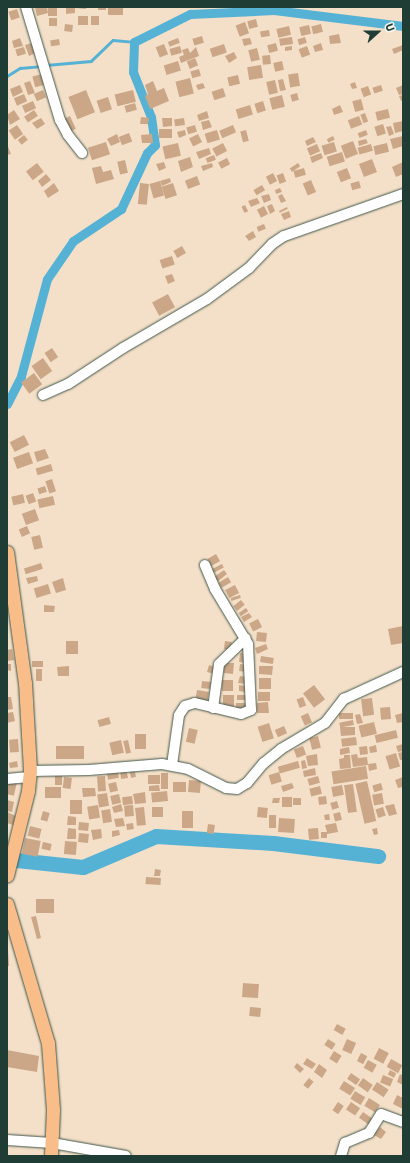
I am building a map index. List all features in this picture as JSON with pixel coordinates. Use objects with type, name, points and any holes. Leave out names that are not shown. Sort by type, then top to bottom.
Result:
[{"type":"main road","points":[[7,552],[11,603],[25,684],[30,774],[28,791],[11,851],[7,875]]},
{"type":"main road","points":[[7,904],[48,1043],[52,1078],[51,1156]]},
{"type":"street","points":[[26,7],[46,66],[65,130],[82,153]]},
{"type":"street","points":[[43,395],[68,384],[207,300],[249,268],[272,244],[284,236],[403,194]]},
{"type":"street","points":[[172,765],[181,710],[191,703],[246,714],[251,710],[250,654],[246,638],[215,589],[205,565]]},
{"type":"street","points":[[213,708],[219,664],[246,638]]},
{"type":"street","points":[[7,779],[30,774],[89,770],[152,763],[172,765],[194,771],[226,788],[239,788],[281,749],[325,723],[344,699],[403,672]]},
{"type":"street","points":[[341,1156],[344,1143],[369,1133],[381,1114],[403,1122]]},
{"type":"street","points":[[7,1140],[52,1143],[126,1156]]},
{"type":"building","points":[[35,7],[47,7],[48,13],[37,16]]},
{"type":"building","points":[[48,7],[57,7],[57,16],[48,16]]},
{"type":"building","points":[[66,7],[86,7],[86,9],[75,8],[75,13],[66,14]]},
{"type":"building","points":[[98,7],[106,7],[106,10],[98,10]]},
{"type":"building","points":[[108,7],[123,7],[123,15],[108,15]]},
{"type":"building","points":[[17,9],[20,18],[11,20],[8,12]]},
{"type":"building","points":[[78,16],[88,16],[88,25],[78,25]]},
{"type":"building","points":[[91,16],[99,16],[99,25],[91,25]]},
{"type":"building","points":[[49,18],[57,18],[57,26],[49,26]]},
{"type":"building","points":[[256,19],[258,27],[249,29],[247,21]]},
{"type":"building","points":[[245,22],[249,33],[240,37],[236,25]]},
{"type":"building","points":[[65,24],[73,25],[72,32],[64,31]]},
{"type":"building","points":[[321,24],[323,32],[313,34],[311,26]]},
{"type":"building","points":[[309,25],[311,34],[301,36],[299,27]]},
{"type":"building","points":[[289,26],[291,35],[278,38],[276,29]]},
{"type":"building","points":[[269,30],[270,36],[261,37],[260,31]]},
{"type":"building","points":[[339,34],[341,43],[330,44],[329,36]]},
{"type":"building","points":[[202,36],[204,43],[194,45],[192,39]]},
{"type":"building","points":[[292,37],[293,44],[280,46],[279,39]]},
{"type":"building","points":[[305,37],[307,43],[299,45],[297,39]]},
{"type":"building","points":[[20,38],[23,46],[14,48],[12,41]]},
{"type":"building","points":[[178,38],[180,43],[170,47],[168,42]]},
{"type":"building","points":[[250,38],[252,44],[244,46],[242,39]]},
{"type":"building","points":[[59,39],[60,45],[51,46],[50,40]]},
{"type":"building","points":[[35,42],[38,52],[29,56],[25,45]]},
{"type":"building","points":[[276,43],[278,51],[269,53],[267,45]]},
{"type":"building","points":[[321,43],[323,50],[315,52],[313,46]]},
{"type":"building","points":[[164,44],[168,54],[160,58],[156,47]]},
{"type":"building","points":[[224,44],[227,53],[213,57],[210,49]]},
{"type":"building","points":[[403,45],[403,50],[394,54],[392,49]]},
{"type":"building","points":[[180,46],[182,53],[171,56],[169,49]]},
{"type":"building","points":[[292,46],[292,50],[285,51],[285,47]]},
{"type":"building","points":[[307,46],[310,54],[302,58],[299,49]]},
{"type":"building","points":[[24,47],[26,54],[17,56],[15,49]]},
{"type":"building","points":[[196,47],[199,56],[181,63],[179,57],[184,55],[182,50],[188,48],[190,53]]},
{"type":"building","points":[[257,48],[260,60],[251,62],[248,50]]},
{"type":"building","points":[[234,52],[237,58],[229,63],[225,56]]},
{"type":"building","points":[[270,55],[271,64],[263,65],[262,56]]},
{"type":"building","points":[[195,58],[198,65],[190,69],[187,62]]},
{"type":"building","points":[[178,61],[181,71],[167,75],[164,65]]},
{"type":"building","points":[[282,61],[284,70],[275,72],[273,63]]},
{"type":"building","points":[[261,65],[263,78],[249,80],[247,67]]},
{"type":"building","points":[[199,69],[201,76],[192,78],[190,71]]},
{"type":"building","points":[[298,73],[300,86],[290,87],[288,75]]},
{"type":"building","points":[[42,74],[45,85],[35,87],[32,77]]},
{"type":"building","points":[[238,75],[240,84],[229,86],[227,77]]},
{"type":"building","points":[[190,78],[194,94],[179,97],[175,82]]},
{"type":"building","points":[[283,79],[286,90],[280,91],[278,80]]},
{"type":"building","points":[[275,80],[278,93],[269,95],[266,82]]},
{"type":"building","points":[[30,81],[35,93],[28,95],[24,83]]},
{"type":"building","points":[[153,81],[157,91],[164,88],[169,101],[150,109],[145,96],[148,94],[145,85]]},
{"type":"building","points":[[355,82],[357,88],[352,89],[350,84]]},
{"type":"building","points":[[203,83],[205,88],[198,90],[196,85]]},
{"type":"building","points":[[20,85],[23,92],[13,97],[10,89]]},
{"type":"building","points":[[381,85],[383,91],[374,93],[372,88]]},
{"type":"building","points":[[403,85],[403,94],[399,95],[396,88]]},
{"type":"building","points":[[368,86],[371,94],[364,97],[361,89]]},
{"type":"building","points":[[223,88],[226,97],[214,100],[212,92]]},
{"type":"building","points":[[43,90],[46,97],[37,101],[34,94]]},
{"type":"building","points":[[86,90],[95,112],[77,119],[68,97]]},
{"type":"building","points":[[133,90],[136,102],[117,106],[115,95]]},
{"type":"building","points":[[297,93],[299,100],[292,102],[290,95]]},
{"type":"building","points":[[24,94],[27,101],[17,106],[14,98]]},
{"type":"building","points":[[282,95],[285,107],[272,110],[269,98]]},
{"type":"building","points":[[403,95],[403,100],[401,101],[399,96]]},
{"type":"building","points":[[108,97],[112,109],[101,113],[97,101]]},
{"type":"building","points":[[361,99],[364,110],[355,112],[352,101]]},
{"type":"building","points":[[33,101],[36,108],[25,113],[22,106]]},
{"type":"building","points":[[263,101],[266,111],[257,113],[254,104]]},
{"type":"building","points":[[135,103],[137,110],[126,113],[124,106]]},
{"type":"building","points":[[250,105],[253,115],[239,119],[236,109]]},
{"type":"building","points":[[340,105],[343,112],[334,115],[332,109]]},
{"type":"building","points":[[388,109],[390,118],[377,121],[375,112]]},
{"type":"building","points":[[14,110],[20,119],[10,125],[7,115]]},
{"type":"building","points":[[34,110],[38,116],[28,123],[24,117]]},
{"type":"building","points":[[207,111],[209,118],[199,121],[197,115]]},
{"type":"building","points":[[365,113],[368,121],[364,123],[360,115]]},
{"type":"building","points":[[70,116],[76,129],[68,132],[62,120]]},
{"type":"building","points":[[359,116],[362,124],[351,129],[348,120]]},
{"type":"building","points":[[141,117],[149,118],[148,124],[140,124]]},
{"type":"building","points":[[41,118],[45,124],[37,129],[32,123]]},
{"type":"building","points":[[162,118],[172,118],[172,126],[163,127]]},
{"type":"building","points":[[184,118],[185,125],[175,126],[174,119]]},
{"type":"building","points":[[209,120],[212,127],[203,130],[201,122]]},
{"type":"building","points":[[403,121],[403,131],[395,133],[393,123]]},
{"type":"building","points":[[383,124],[386,134],[377,136],[374,127]]},
{"type":"building","points":[[17,125],[23,134],[15,140],[9,131]]},
{"type":"building","points":[[195,125],[197,132],[188,134],[186,127]]},
{"type":"building","points":[[233,125],[236,132],[222,138],[219,131]]},
{"type":"building","points":[[391,126],[394,134],[389,136],[386,127]]},
{"type":"building","points":[[159,129],[172,129],[172,138],[159,138]]},
{"type":"building","points":[[185,130],[186,135],[179,138],[177,132]]},
{"type":"building","points":[[217,130],[220,140],[207,143],[205,134]]},
{"type":"building","points":[[246,130],[249,141],[243,142],[240,132]]},
{"type":"building","points":[[366,130],[368,135],[360,138],[358,133]]},
{"type":"building","points":[[129,133],[132,141],[122,145],[119,137]]},
{"type":"building","points":[[117,134],[120,142],[111,146],[107,139]]},
{"type":"building","points":[[152,134],[153,143],[142,143],[141,135]]},
{"type":"building","points":[[198,134],[202,142],[193,147],[189,139]]},
{"type":"building","points":[[24,135],[28,140],[22,145],[18,140]]},
{"type":"building","points":[[333,136],[335,140],[329,143],[327,139]]},
{"type":"building","points":[[403,136],[403,146],[393,149],[390,139]]},
{"type":"building","points":[[313,137],[316,142],[307,146],[305,141]]},
{"type":"building","points":[[366,139],[368,143],[359,146],[358,141]]},
{"type":"building","points":[[353,141],[358,154],[346,159],[341,146]]},
{"type":"building","points":[[106,142],[110,154],[92,160],[88,148]]},
{"type":"building","points":[[334,142],[337,152],[324,155],[322,146]]},
{"type":"building","points":[[178,143],[181,156],[165,159],[162,147]]},
{"type":"building","points":[[223,143],[227,151],[216,156],[212,148]]},
{"type":"building","points":[[387,143],[389,152],[375,155],[373,146]]},
{"type":"building","points":[[7,144],[11,154],[7,155]]},
{"type":"building","points":[[317,144],[320,151],[310,156],[307,148]]},
{"type":"building","points":[[371,144],[373,151],[359,155],[358,148]]},
{"type":"building","points":[[209,148],[211,154],[199,159],[196,152]]},
{"type":"building","points":[[342,152],[345,162],[330,166],[327,157]]},
{"type":"building","points":[[321,153],[323,158],[312,163],[310,157]]},
{"type":"building","points":[[214,155],[216,160],[208,163],[206,158]]},
{"type":"building","points":[[190,157],[193,167],[181,172],[178,161]]},
{"type":"building","points":[[227,158],[230,164],[221,169],[218,163]]},
{"type":"building","points":[[372,159],[377,172],[364,177],[359,164]]},
{"type":"building","points":[[125,160],[128,173],[120,174],[117,162]]},
{"type":"building","points":[[164,162],[166,168],[159,171],[156,164]]},
{"type":"building","points":[[403,162],[403,174],[396,177],[392,167]]},
{"type":"building","points":[[37,163],[44,172],[33,180],[26,172]]},
{"type":"building","points":[[212,163],[213,167],[203,171],[201,166]]},
{"type":"building","points":[[298,163],[300,166],[292,172],[290,169]]},
{"type":"building","points":[[101,166],[103,172],[111,170],[114,179],[96,184],[92,168]]},
{"type":"building","points":[[304,168],[306,175],[295,178],[293,171]]},
{"type":"building","points":[[347,168],[351,178],[341,182],[337,172]]},
{"type":"building","points":[[273,173],[277,181],[270,185],[266,177]]},
{"type":"building","points":[[283,173],[286,181],[280,184],[276,176]]},
{"type":"building","points":[[46,174],[51,180],[42,187],[38,181]]},
{"type":"building","points":[[197,176],[200,184],[188,189],[185,181]]},
{"type":"building","points":[[170,178],[171,182],[162,186],[160,181]]},
{"type":"building","points":[[311,180],[316,192],[308,195],[303,184]]},
{"type":"building","points":[[160,181],[164,195],[154,198],[149,184]]},
{"type":"building","points":[[359,181],[361,188],[352,190],[350,183]]},
{"type":"building","points":[[54,183],[59,191],[48,198],[44,191]]},
{"type":"building","points":[[140,183],[149,184],[147,205],[138,204]]},
{"type":"building","points":[[173,183],[177,195],[166,199],[162,187]]},
{"type":"building","points":[[262,185],[265,190],[257,195],[253,190]]},
{"type":"building","points":[[280,188],[282,192],[276,194],[275,190]]},
{"type":"building","points":[[269,194],[271,200],[264,203],[261,196]]},
{"type":"building","points":[[282,194],[286,201],[281,203],[278,196]]},
{"type":"building","points":[[257,198],[260,203],[251,207],[248,201]]},
{"type":"building","points":[[272,204],[275,211],[270,214],[267,206]]},
{"type":"building","points":[[245,205],[248,211],[245,213],[241,207]]},
{"type":"building","points":[[264,206],[268,214],[261,218],[257,210]]},
{"type":"building","points":[[287,207],[288,209],[280,213],[279,211]]},
{"type":"building","points":[[289,211],[291,217],[284,220],[281,214]]},
{"type":"building","points":[[264,224],[266,229],[258,232],[257,227]]},
{"type":"building","points":[[253,231],[256,237],[249,241],[245,236]]},
{"type":"building","points":[[182,246],[186,253],[177,258],[173,251]]},
{"type":"building","points":[[172,256],[175,265],[162,269],[160,260]]},
{"type":"building","points":[[172,274],[175,281],[168,284],[165,276]]},
{"type":"building","points":[[168,294],[175,307],[159,316],[152,302]]},
{"type":"building","points":[[52,348],[58,357],[51,362],[45,353]]},
{"type":"building","points":[[43,358],[52,371],[41,379],[32,366]]},
{"type":"building","points":[[34,373],[42,384],[29,394],[21,382]]},
{"type":"building","points":[[24,435],[29,445],[15,452],[10,442]]},
{"type":"building","points":[[45,449],[49,458],[37,462],[34,452]]},
{"type":"building","points":[[29,452],[33,463],[17,469],[13,458]]},
{"type":"building","points":[[51,464],[53,471],[38,475],[36,468]]},
{"type":"building","points":[[52,479],[56,491],[49,494],[45,481]]},
{"type":"building","points":[[45,486],[47,492],[39,494],[37,488]]},
{"type":"building","points":[[33,493],[36,501],[29,504],[26,496]]},
{"type":"building","points":[[23,494],[25,503],[13,505],[11,497]]},
{"type":"building","points":[[53,496],[55,505],[39,508],[37,500]]},
{"type":"building","points":[[35,509],[39,520],[26,525],[22,514]]},
{"type":"building","points":[[27,526],[30,533],[22,537],[19,530]]},
{"type":"building","points":[[40,535],[43,548],[34,550],[31,537]]},
{"type":"building","points":[[216,554],[220,561],[211,566],[207,559]]},
{"type":"building","points":[[41,563],[43,569],[26,574],[24,569]]},
{"type":"building","points":[[222,564],[224,568],[212,573],[210,570]]},
{"type":"building","points":[[224,570],[227,574],[217,582],[214,577]]},
{"type":"building","points":[[37,576],[38,581],[28,584],[26,578]]},
{"type":"building","points":[[228,577],[231,582],[222,588],[219,583]]},
{"type":"building","points":[[63,578],[66,590],[56,593],[52,582]]},
{"type":"building","points":[[48,584],[51,594],[37,598],[34,588]]},
{"type":"building","points":[[235,585],[239,593],[229,598],[225,590]]},
{"type":"building","points":[[240,595],[241,598],[231,601],[230,598]]},
{"type":"building","points":[[241,600],[245,605],[237,611],[233,606]]},
{"type":"building","points":[[44,605],[55,606],[54,612],[44,612]]},
{"type":"building","points":[[246,608],[248,611],[241,616],[239,613]]},
{"type":"building","points":[[249,613],[252,617],[244,622],[241,617]]},
{"type":"building","points":[[258,619],[262,627],[253,632],[249,624]]},
{"type":"building","points":[[403,626],[403,643],[391,645],[388,629]]},
{"type":"building","points":[[257,632],[267,633],[266,642],[256,641]]},
{"type":"building","points":[[66,641],[78,641],[78,654],[66,654]]},
{"type":"building","points":[[225,641],[232,642],[231,650],[224,649]]},
{"type":"building","points":[[266,644],[268,649],[257,654],[255,648]]},
{"type":"building","points":[[12,649],[14,660],[7,661],[7,650]]},
{"type":"building","points":[[240,653],[249,654],[248,663],[239,662]]},
{"type":"building","points":[[261,656],[274,658],[273,664],[260,662]]},
{"type":"building","points":[[32,661],[43,661],[43,667],[32,667]]},
{"type":"building","points":[[224,663],[234,663],[233,674],[224,673]]},
{"type":"building","points":[[7,664],[11,664],[11,671],[7,670]]},
{"type":"building","points":[[240,664],[247,665],[246,672],[239,671]]},
{"type":"building","points":[[209,665],[217,668],[215,674],[207,672]]},
{"type":"building","points":[[69,666],[69,676],[58,676],[57,667]]},
{"type":"building","points":[[259,666],[273,666],[272,675],[259,674]]},
{"type":"building","points":[[36,669],[42,669],[42,681],[36,681]]},
{"type":"building","points":[[240,676],[247,677],[246,684],[238,683]]},
{"type":"building","points":[[259,678],[271,678],[271,689],[259,689]]},
{"type":"building","points":[[222,680],[233,680],[233,691],[222,691]]},
{"type":"building","points":[[202,681],[211,682],[210,689],[201,688]]},
{"type":"building","points":[[239,685],[246,686],[245,692],[239,691]]},
{"type":"building","points":[[314,685],[325,699],[314,708],[303,694]]},
{"type":"building","points":[[197,690],[209,692],[207,702],[195,700]]},
{"type":"building","points":[[258,692],[270,692],[270,701],[258,701]]},
{"type":"building","points":[[223,695],[234,695],[234,706],[223,706]]},
{"type":"building","points":[[237,695],[246,695],[246,700],[237,700]]},
{"type":"building","points":[[7,697],[11,697],[13,709],[7,710]]},
{"type":"building","points":[[303,697],[306,705],[300,708],[296,700]]},
{"type":"building","points":[[372,698],[374,715],[363,716],[361,699]]},
{"type":"building","points":[[268,702],[269,713],[257,713],[257,703]]},
{"type":"building","points":[[236,703],[246,703],[247,709],[236,710]]},
{"type":"building","points":[[390,707],[391,719],[381,720],[380,708]]},
{"type":"building","points":[[13,712],[15,721],[7,723],[7,713]]},
{"type":"building","points":[[308,713],[312,722],[305,725],[301,716]]},
{"type":"building","points":[[339,713],[353,713],[353,719],[339,719]]},
{"type":"building","points":[[403,713],[403,722],[397,723],[395,715]]},
{"type":"building","points":[[360,714],[363,723],[357,724],[355,715]]},
{"type":"building","points":[[109,717],[111,724],[99,727],[97,720]]},
{"type":"building","points":[[353,720],[354,725],[340,728],[339,723]]},
{"type":"building","points":[[374,722],[377,734],[361,738],[358,726]]},
{"type":"building","points":[[269,723],[274,738],[263,742],[258,727]]},
{"type":"building","points":[[284,726],[287,733],[278,737],[275,730]]},
{"type":"building","points":[[340,727],[355,727],[355,735],[341,736]]},
{"type":"building","points":[[189,728],[198,730],[195,744],[186,742]]},
{"type":"building","points":[[396,730],[398,738],[377,743],[375,735]]},
{"type":"building","points":[[135,734],[146,734],[146,749],[135,749]]},
{"type":"building","points":[[318,736],[321,748],[312,750],[309,738]]},
{"type":"building","points":[[356,737],[357,745],[342,747],[341,739]]},
{"type":"building","points":[[18,739],[19,752],[10,753],[9,740]]},
{"type":"building","points":[[121,740],[124,753],[112,755],[109,743]]},
{"type":"building","points":[[128,740],[131,753],[126,754],[123,741]]},
{"type":"building","points":[[403,744],[403,751],[398,752],[396,746]]},
{"type":"building","points":[[376,745],[377,752],[370,753],[369,747]]},
{"type":"building","points":[[56,746],[84,746],[84,759],[56,759]]},
{"type":"building","points":[[303,746],[306,754],[297,758],[294,750]]},
{"type":"building","points":[[367,746],[368,754],[360,755],[359,747]]},
{"type":"building","points":[[349,747],[350,753],[340,755],[340,749]]},
{"type":"building","points":[[403,752],[403,760],[400,760],[398,753]]},
{"type":"building","points":[[396,753],[400,766],[390,770],[385,756]]},
{"type":"building","points":[[317,754],[318,765],[308,766],[306,756]]},
{"type":"building","points":[[357,754],[358,758],[367,757],[368,765],[353,767],[351,755]]},
{"type":"building","points":[[344,755],[350,755],[351,768],[340,769],[339,759],[344,758]]},
{"type":"building","points":[[305,760],[307,768],[302,769],[301,761]]},
{"type":"building","points":[[17,761],[18,767],[10,768],[9,763]]},
{"type":"building","points":[[298,761],[300,768],[280,774],[278,767]]},
{"type":"building","points":[[376,763],[377,769],[369,771],[368,764]]},
{"type":"building","points":[[366,766],[368,779],[333,784],[331,771]]},
{"type":"building","points":[[117,767],[119,778],[108,780],[106,769]]},
{"type":"building","points":[[126,768],[128,778],[121,779],[120,769]]},
{"type":"building","points":[[134,768],[136,777],[131,778],[129,769]]},
{"type":"building","points":[[315,768],[316,775],[304,777],[303,771]]},
{"type":"building","points":[[279,772],[282,782],[271,785],[268,775]]},
{"type":"building","points":[[161,773],[168,773],[168,789],[161,789]]},
{"type":"building","points":[[148,775],[160,775],[160,784],[148,784]]},
{"type":"building","points":[[55,776],[62,776],[62,785],[55,785]]},
{"type":"building","points":[[105,776],[106,791],[98,792],[97,777]]},
{"type":"building","points":[[318,776],[320,783],[309,786],[307,779]]},
{"type":"building","points":[[64,777],[72,778],[71,789],[63,788]]},
{"type":"building","points":[[403,777],[403,787],[398,788],[395,780]]},
{"type":"building","points":[[189,780],[201,781],[200,793],[188,792]]},
{"type":"building","points":[[8,781],[17,783],[14,796],[7,794]]},
{"type":"building","points":[[367,781],[376,821],[365,824],[355,784]]},
{"type":"building","points":[[116,782],[118,791],[110,793],[108,784]]},
{"type":"building","points":[[173,782],[186,782],[186,792],[173,792]]},
{"type":"building","points":[[292,783],[294,788],[283,792],[281,786]]},
{"type":"building","points":[[381,783],[383,790],[374,792],[372,785]]},
{"type":"building","points":[[353,784],[357,812],[348,813],[344,785]]},
{"type":"building","points":[[159,785],[160,791],[149,791],[149,786]]},
{"type":"building","points":[[342,785],[344,795],[333,797],[331,787]]},
{"type":"building","points":[[320,786],[322,794],[311,796],[309,789]]},
{"type":"building","points":[[45,787],[61,787],[61,798],[45,798]]},
{"type":"building","points":[[82,788],[95,788],[96,796],[83,797]]},
{"type":"building","points":[[167,791],[168,801],[152,803],[151,793]]},
{"type":"building","points":[[145,792],[146,803],[135,804],[133,794]]},
{"type":"building","points":[[107,793],[109,806],[99,807],[97,795]]},
{"type":"building","points":[[382,793],[384,804],[374,806],[372,795]]},
{"type":"building","points":[[119,794],[121,803],[112,805],[110,796]]},
{"type":"building","points":[[132,796],[133,804],[123,805],[122,797]]},
{"type":"building","points":[[326,796],[327,804],[319,805],[318,797]]},
{"type":"building","points":[[282,797],[292,797],[292,807],[282,807]]},
{"type":"building","points":[[273,798],[280,798],[279,803],[272,803]]},
{"type":"building","points":[[293,798],[301,798],[301,805],[293,805]]},
{"type":"building","points":[[7,800],[14,802],[12,812],[7,811]]},
{"type":"building","points":[[70,800],[82,800],[82,814],[70,814]]},
{"type":"building","points":[[337,801],[339,808],[332,810],[330,803]]},
{"type":"building","points":[[121,804],[123,811],[114,813],[112,807]]},
{"type":"building","points":[[394,804],[397,814],[389,816],[385,806]]},
{"type":"building","points":[[98,805],[100,818],[89,820],[87,807]]},
{"type":"building","points":[[133,805],[134,816],[125,817],[124,806]]},
{"type":"building","points":[[144,807],[146,825],[137,826],[135,808]]},
{"type":"building","points":[[152,807],[163,807],[163,817],[152,817]]},
{"type":"building","points":[[258,807],[268,808],[267,818],[257,817]]},
{"type":"building","points":[[383,807],[386,816],[378,818],[375,809]]},
{"type":"building","points":[[110,809],[112,822],[103,823],[101,810]]},
{"type":"building","points":[[43,811],[50,813],[47,822],[41,820]]},
{"type":"building","points":[[182,811],[193,811],[193,828],[182,828]]},
{"type":"building","points":[[7,812],[16,816],[13,825],[7,823]]},
{"type":"building","points":[[340,812],[342,820],[335,821],[333,814]]},
{"type":"building","points":[[329,814],[330,820],[325,820],[324,815]]},
{"type":"building","points":[[269,815],[276,815],[276,828],[269,828]]},
{"type":"building","points":[[68,816],[76,817],[76,825],[67,825]]},
{"type":"building","points":[[123,818],[125,826],[116,827],[114,819]]},
{"type":"building","points":[[279,818],[295,819],[294,833],[278,832]]},
{"type":"building","points":[[79,822],[89,823],[88,831],[78,830]]},
{"type":"building","points":[[133,823],[134,829],[127,830],[126,824]]},
{"type":"building","points":[[336,823],[338,832],[327,834],[327,838],[321,838],[321,832],[327,832],[325,825]]},
{"type":"building","points":[[208,824],[215,825],[214,834],[207,833]]},
{"type":"building","points":[[30,826],[42,829],[39,839],[28,836]]},
{"type":"building","points":[[68,828],[76,829],[76,839],[67,839]]},
{"type":"building","points":[[318,828],[319,839],[309,840],[308,829]]},
{"type":"building","points":[[377,828],[378,834],[374,835],[372,829]]},
{"type":"building","points":[[101,829],[102,838],[93,840],[91,830]]},
{"type":"building","points":[[119,830],[120,835],[112,837],[112,831]]},
{"type":"building","points":[[79,833],[89,834],[88,843],[78,842]]},
{"type":"building","points":[[25,838],[41,841],[38,857],[22,854]]},
{"type":"building","points":[[65,841],[77,842],[76,855],[64,854]]},
{"type":"building","points":[[43,842],[52,844],[50,851],[41,849]]},
{"type":"building","points":[[155,869],[161,870],[160,876],[154,876]]},
{"type":"building","points":[[146,877],[161,878],[160,885],[146,884]]},
{"type":"building","points":[[36,899],[54,899],[54,913],[36,913]]},
{"type":"building","points":[[36,916],[41,938],[37,939],[31,917]]},
{"type":"building","points":[[8,950],[9,966],[7,966]]},
{"type":"building","points":[[243,983],[259,984],[258,998],[242,997]]},
{"type":"building","points":[[250,1007],[261,1008],[260,1017],[249,1016]]},
{"type":"building","points":[[337,1024],[346,1029],[342,1035],[334,1030]]},
{"type":"building","points":[[328,1039],[336,1044],[332,1050],[324,1045]]},
{"type":"building","points":[[347,1039],[356,1043],[351,1054],[342,1050]]},
{"type":"building","points":[[379,1048],[389,1053],[383,1064],[374,1059]]},
{"type":"building","points":[[7,1050],[39,1056],[37,1072],[7,1067]]},
{"type":"building","points":[[334,1051],[342,1056],[337,1063],[329,1059]]},
{"type":"building","points":[[361,1053],[367,1056],[363,1064],[357,1061]]},
{"type":"building","points":[[307,1058],[316,1064],[312,1069],[303,1064]]},
{"type":"building","points":[[391,1059],[402,1065],[398,1073],[387,1067]]},
{"type":"building","points":[[368,1060],[377,1065],[372,1073],[364,1068]]},
{"type":"building","points":[[297,1063],[304,1069],[300,1073],[294,1067]]},
{"type":"building","points":[[319,1064],[327,1070],[322,1078],[314,1072]]},
{"type":"building","points":[[390,1070],[396,1073],[394,1078],[388,1074]]},
{"type":"building","points":[[351,1073],[360,1079],[356,1085],[347,1079]]},
{"type":"building","points":[[400,1074],[403,1076],[403,1085],[397,1082]]},
{"type":"building","points":[[383,1075],[393,1079],[390,1087],[380,1082]]},
{"type":"building","points":[[309,1078],[314,1082],[308,1089],[303,1085]]},
{"type":"building","points":[[363,1078],[373,1085],[368,1092],[358,1085]]},
{"type":"building","points":[[344,1081],[355,1088],[350,1096],[339,1089]]},
{"type":"building","points":[[377,1082],[389,1090],[384,1097],[372,1089]]},
{"type":"building","points":[[355,1091],[365,1097],[361,1105],[350,1099]]},
{"type":"building","points":[[397,1095],[403,1098],[403,1109],[393,1104]]},
{"type":"building","points":[[369,1098],[380,1105],[375,1113],[364,1106]]},
{"type":"building","points":[[338,1102],[344,1106],[338,1114],[332,1110]]},
{"type":"building","points":[[351,1102],[360,1108],[355,1116],[346,1109]]},
{"type":"building","points":[[363,1112],[376,1121],[372,1127],[359,1118]]},
{"type":"building","points":[[380,1127],[386,1132],[381,1139],[374,1135]]},
{"type":"waterway","points":[[7,404],[21,376],[47,279],[73,241],[121,209],[147,153],[155,145],[151,117],[133,72],[134,42],[190,14],[274,10],[403,26]]},
{"type":"waterway","points":[[46,65],[91,61],[113,40],[134,42]]},
{"type":"waterway","points":[[7,76],[20,68],[41,66]]},
{"type":"waterway","points":[[7,859],[83,867],[156,836],[273,843],[378,856]]}]
